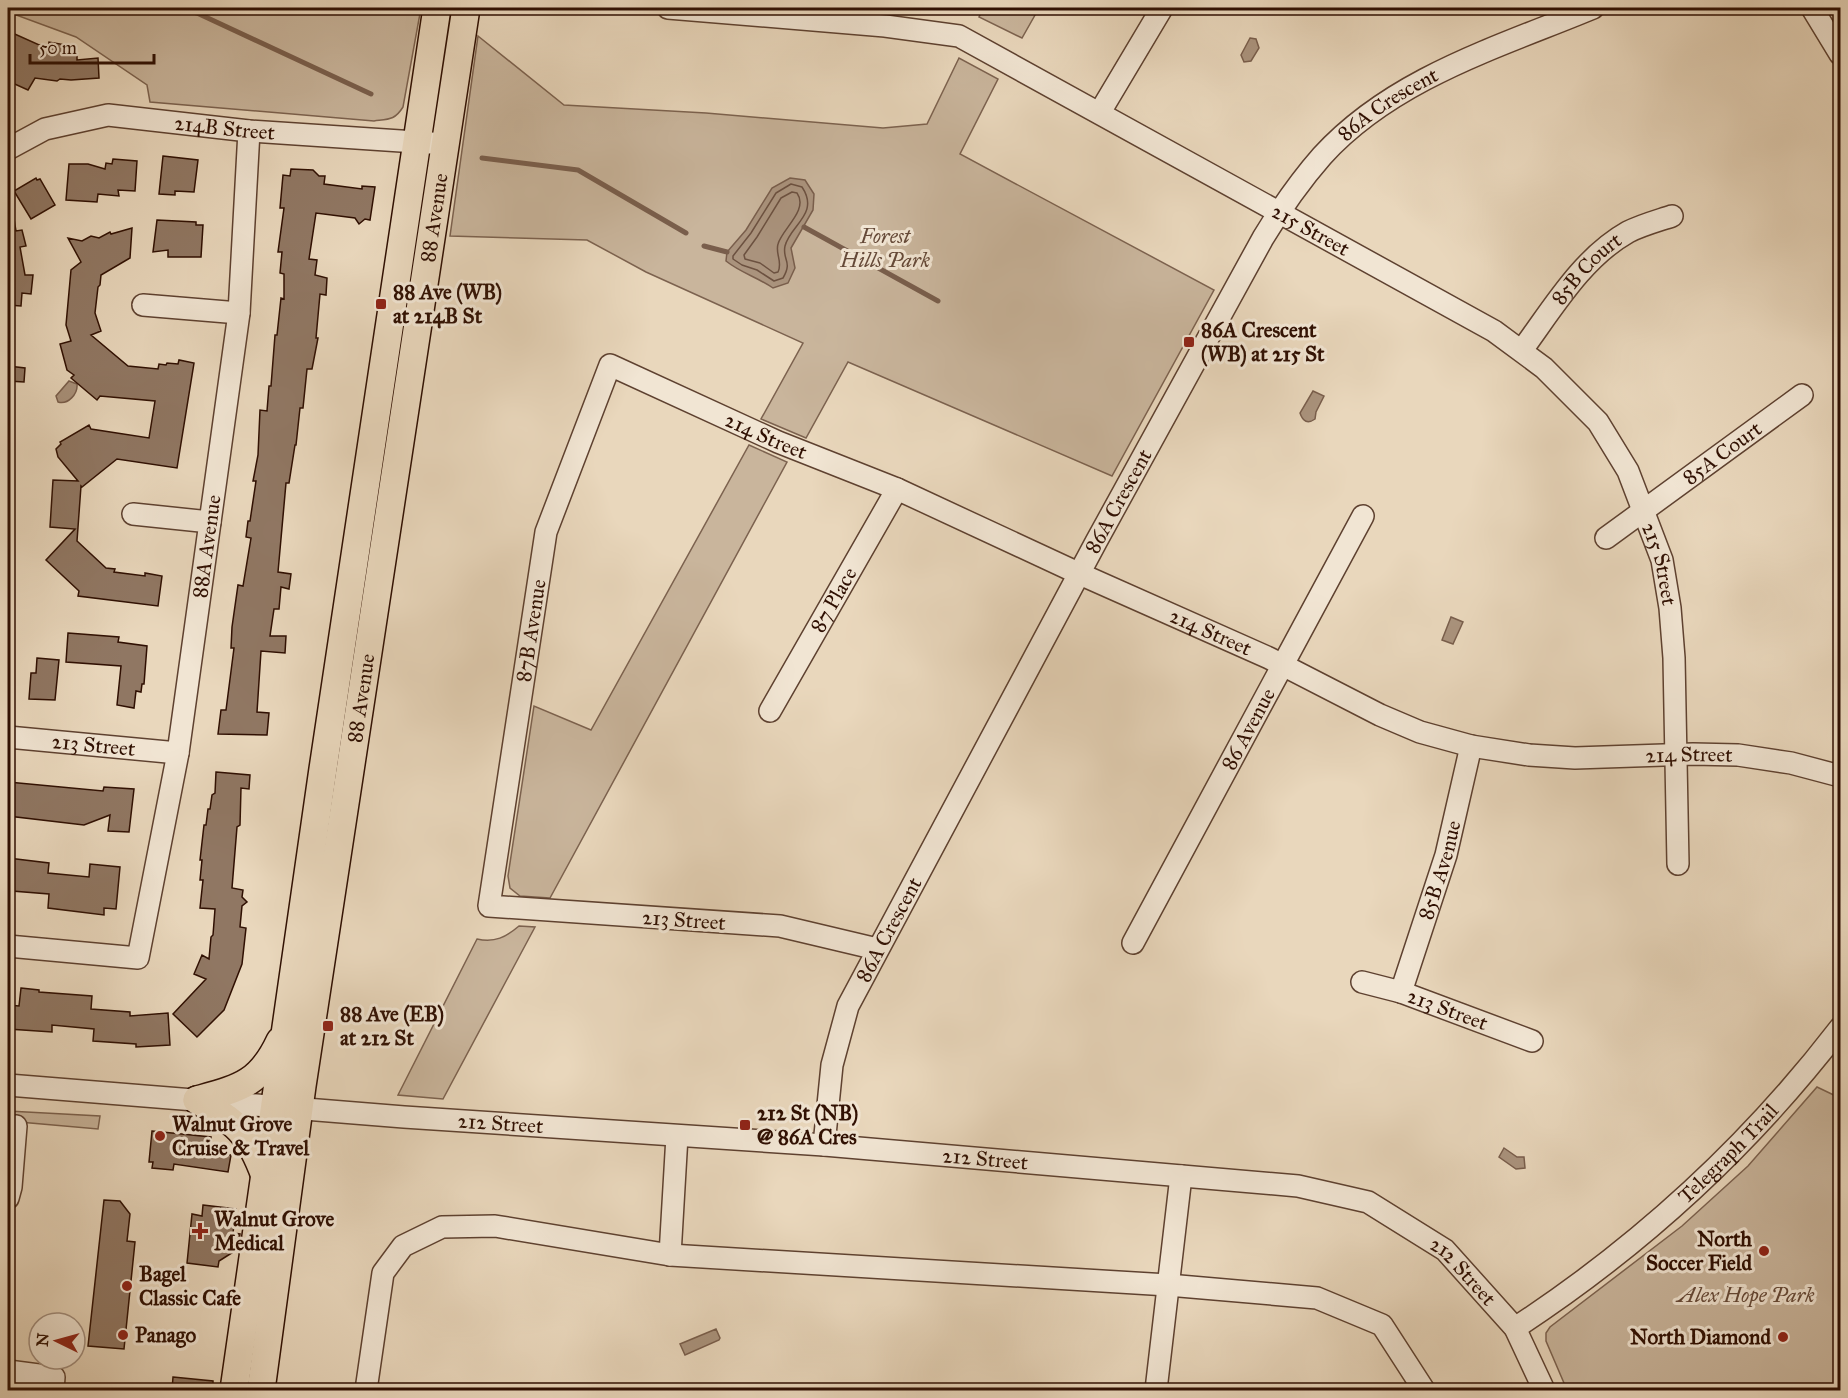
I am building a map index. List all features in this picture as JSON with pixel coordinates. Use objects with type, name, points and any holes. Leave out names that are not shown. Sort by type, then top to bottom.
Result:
[{"type":"main road","name":"88 Avenue","points":[[234,1390],[265,1176],[287,1108],[286,1029],[437,8]]},
{"type":"main road","name":"88 Avenue","points":[[261,1390],[287,1108],[446,144],[466,8]]},
{"type":"main road","points":[[197,1100],[237,1089],[257,1076],[271,1061],[286,1029]]},
{"type":"main road","points":[[197,1100],[229,1118],[247,1137],[257,1154],[265,1176]]},
{"type":"street","name":"215 Street","points":[[668,8],[887,17],[959,36],[1485,326],[1522,350],[1568,390],[1598,422],[1628,471],[1662,560],[1670,608],[1674,658],[1678,864]]},
{"type":"street","points":[[1100,112],[1162,8]]},
{"type":"street","points":[[1812,8],[1840,54]]},
{"type":"street","name":"86A Crescent","points":[[824,1145],[832,1065],[848,1006],[1080,574],[1278,213],[1322,156],[1355,126],[1398,95],[1449,67],[1584,9]]},
{"type":"street","name":"214B Street","points":[[8,149],[45,129],[108,115],[249,131],[446,144]]},
{"type":"street","name":"88A Avenue","points":[[8,946],[138,958],[178,753],[239,313],[249,131]]},
{"type":"street","name":"85B Court","points":[[1522,350],[1575,279],[1601,250],[1628,232],[1672,216]]},
{"type":"street","points":[[144,305],[239,313]]},
{"type":"street","name":"214 Street","points":[[610,365],[778,442],[897,489],[1284,665],[1420,732],[1471,746],[1520,754],[1575,758],[1720,754],[1791,763],[1840,776]]},
{"type":"street","name":"87B Avenue","points":[[489,906],[546,532],[610,365]]},
{"type":"street","name":"85A Court","points":[[1606,538],[1802,395]]},
{"type":"street","name":"87 Place","points":[[770,711],[897,489]]},
{"type":"street","points":[[133,514],[210,522]]},
{"type":"street","name":"86 Avenue","points":[[1133,944],[1363,516]]},
{"type":"street","name":"213 Street","points":[[8,737],[178,753]]},
{"type":"street","name":"85B Avenue","points":[[1401,992],[1446,855],[1471,746]]},
{"type":"street","name":"213 Street","points":[[489,906],[780,926],[877,949]]},
{"type":"street","name":"213 Street","points":[[1362,982],[1401,992],[1532,1041]]},
{"type":"street","name":"Telegraph Trail","points":[[1515,1328],[1578,1285],[1680,1200],[1767,1116],[1840,1028]]},
{"type":"street","points":[[8,1085],[287,1108]]},
{"type":"street","name":"212 Street","points":[[287,1108],[404,1118],[824,1145],[1298,1186],[1368,1202],[1445,1250],[1515,1328],[1544,1390]]},
{"type":"street","points":[[8,1198],[16,1126]]},
{"type":"street","points":[[670,1255],[677,1136]]},
{"type":"street","points":[[1156,1390],[1181,1176]]},
{"type":"street","points":[[366,1390],[383,1273],[403,1246],[442,1227],[495,1226],[670,1255],[1168,1285],[1317,1298],[1382,1325],[1424,1390]]},
{"type":"street","points":[[8,1371],[54,1377],[53,1390]]},
{"type":"green space","points":[[8,8],[421,8],[403,107],[394,117],[374,121],[150,102],[147,85],[76,37],[8,12]]},
{"type":"green space","points":[[984,8],[1039,8],[1022,38],[979,17]]},
{"type":"green space","name":"Forest Hills Park","points":[[478,36],[564,105],[706,113],[883,128],[927,124],[959,58],[998,79],[960,154],[1214,290],[1112,476],[848,362],[806,438],[761,419],[803,343],[646,272],[587,240],[450,236]]},
{"type":"green space","points":[[749,445],[787,462],[550,898],[520,896],[510,888],[508,876],[534,706],[591,730]]},
{"type":"green space","points":[[519,926],[535,927],[443,1099],[398,1095],[477,939],[500,938]]},
{"type":"green space","name":"Alex Hope Park","points":[[1817,1087],[1840,1098],[1840,1390],[1567,1390],[1546,1341],[1546,1333],[1550,1327],[1682,1226],[1748,1166]]},
{"type":"green space","points":[[8,1111],[100,1116],[98,1129],[8,1121]]},
{"type":"water","points":[[1250,38],[1256,39],[1259,48],[1251,61],[1244,62],[1241,55]]},
{"type":"water","points":[[790,178],[805,180],[814,194],[813,210],[791,248],[795,268],[788,283],[773,288],[726,261],[727,252],[746,230],[772,188]]},
{"type":"water","points":[[69,381],[77,384],[74,395],[65,402],[58,402],[56,396]]},
{"type":"water","points":[[1313,391],[1324,396],[1315,419],[1308,422],[1300,413]]},
{"type":"water","points":[[1451,617],[1463,622],[1453,644],[1442,640]]},
{"type":"water","points":[[1504,1148],[1517,1157],[1524,1157],[1525,1168],[1516,1169],[1499,1157]]},
{"type":"water","points":[[716,1329],[719,1340],[685,1355],[680,1344]]},
{"type":"building","points":[[8,31],[48,49],[49,42],[72,46],[71,54],[77,55],[77,60],[98,58],[99,78],[57,81],[35,78],[28,90],[8,81]]},
{"type":"building","points":[[163,156],[198,160],[194,192],[175,191],[175,195],[159,194]]},
{"type":"building","points":[[113,159],[137,161],[135,191],[118,190],[119,196],[98,194],[97,202],[66,200],[69,164],[88,164],[105,169],[106,163],[112,164]]},
{"type":"building","points":[[291,169],[313,170],[319,176],[325,176],[324,184],[362,189],[362,186],[375,187],[370,220],[365,219],[359,224],[355,218],[316,213],[309,259],[317,260],[315,275],[327,278],[326,295],[320,294],[316,338],[318,338],[312,369],[307,369],[303,408],[300,408],[289,483],[286,483],[278,572],[291,574],[289,589],[281,587],[279,609],[274,609],[270,636],[286,636],[285,653],[261,651],[257,712],[269,713],[267,735],[218,734],[221,710],[226,710],[234,648],[231,648],[232,627],[238,585],[243,586],[251,538],[246,537],[256,481],[253,481],[258,455],[260,410],[267,411],[275,335],[277,335],[281,298],[284,299],[284,274],[280,273],[282,252],[278,252],[284,208],[280,208],[283,175],[290,176]]},
{"type":"building","points":[[36,178],[40,179],[55,205],[31,219],[14,191]]},
{"type":"building","points":[[14,219],[16,231],[22,230],[26,246],[20,247],[25,275],[33,275],[31,294],[22,293],[21,306],[8,305],[8,220]]},
{"type":"building","points":[[157,220],[196,222],[196,225],[203,225],[201,257],[168,257],[168,250],[153,252]]},
{"type":"building","points":[[132,228],[130,258],[101,275],[95,313],[101,331],[91,335],[128,366],[158,369],[159,364],[178,364],[179,360],[194,363],[177,468],[117,459],[81,486],[77,541],[106,568],[115,569],[114,572],[162,576],[158,606],[78,596],[79,591],[46,560],[75,529],[50,527],[53,480],[78,481],[58,457],[56,449],[61,444],[60,442],[89,425],[91,429],[149,438],[155,401],[100,396],[97,400],[71,378],[74,375],[67,370],[60,344],[71,341],[66,325],[71,270],[81,262],[68,238],[82,241],[91,236],[99,238],[110,232],[111,234]]},
{"type":"building","points":[[8,366],[25,368],[24,382],[8,381]]},
{"type":"building","points":[[68,633],[119,637],[118,642],[147,646],[144,684],[142,684],[141,692],[136,691],[134,708],[117,705],[121,666],[66,662]]},
{"type":"building","points":[[37,658],[59,660],[55,700],[29,699],[31,673],[36,673]]},
{"type":"building","points":[[216,772],[250,775],[249,789],[241,788],[240,825],[237,827],[232,888],[243,890],[242,897],[247,902],[242,906],[240,927],[246,928],[242,964],[224,1010],[197,1037],[173,1014],[206,979],[194,974],[202,955],[209,959],[213,935],[215,909],[200,908],[203,880],[200,880],[202,860],[200,860],[204,825],[206,825],[212,795],[215,793]]},
{"type":"building","points":[[8,782],[103,791],[104,787],[134,789],[129,832],[108,831],[110,815],[84,825],[8,816]]},
{"type":"building","points":[[8,858],[49,863],[48,873],[89,877],[90,864],[120,867],[116,909],[104,908],[104,915],[48,908],[49,894],[12,891],[12,885],[8,884]]},
{"type":"building","points":[[21,988],[39,990],[39,992],[92,996],[91,1009],[130,1012],[130,1016],[168,1013],[170,1045],[136,1047],[136,1044],[93,1041],[94,1029],[52,1025],[52,1032],[8,1029],[8,1005],[19,1006]]},
{"type":"building","points":[[152,1131],[211,1137],[210,1145],[224,1147],[223,1154],[231,1155],[228,1172],[174,1164],[173,1170],[152,1168],[153,1162],[149,1162]]},
{"type":"building","points":[[104,1200],[120,1201],[130,1214],[127,1241],[135,1242],[124,1349],[88,1346]]},
{"type":"building","points":[[203,1205],[236,1209],[233,1233],[240,1234],[238,1249],[219,1261],[218,1267],[187,1263],[192,1214],[202,1216]]},
{"type":"building","points":[[173,1377],[213,1381],[213,1390],[172,1390]]},
{"type":"waterway","points":[[180,8],[197,13],[371,94]]},
{"type":"waterway","points":[[482,158],[578,170],[686,233]]},
{"type":"waterway","points":[[804,227],[938,301]]},
{"type":"waterway","points":[[704,246],[727,252]]},
{"type":"place","name":"88 Ave (WB) at 214B St","points":[[381,304]]},
{"type":"place","name":"86A Crescent (WB) at 215 St","points":[[1189,342]]},
{"type":"place","name":"88 Ave (EB) at 212 St","points":[[328,1026]]},
{"type":"place","name":"212 St (NB) @ 86A Cres","points":[[745,1125]]},
{"type":"place","name":"Walnut Grove Cruise & Travel","points":[[160,1136]]},
{"type":"place","name":"Walnut Grove Medical","points":[[200,1231]]},
{"type":"place","name":"North Soccer Field","points":[[1764,1251]]},
{"type":"place","name":"Bagel Classic Cafe","points":[[127,1286]]},
{"type":"place","name":"Panago","points":[[123,1335]]},
{"type":"place","name":"North Diamond","points":[[1783,1337]]}]
